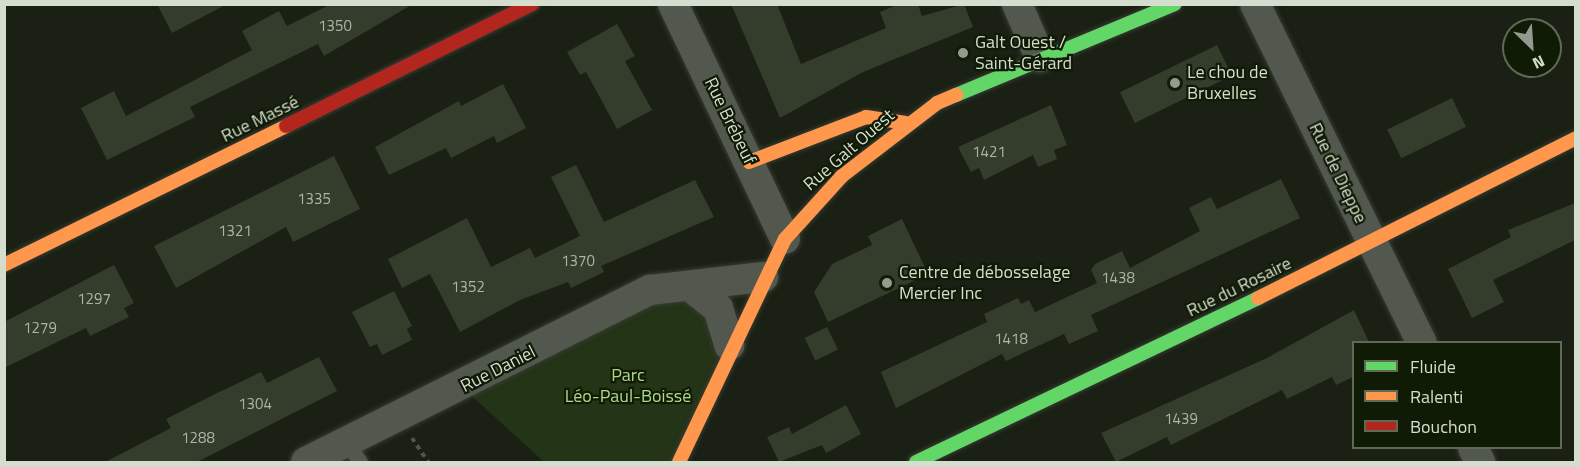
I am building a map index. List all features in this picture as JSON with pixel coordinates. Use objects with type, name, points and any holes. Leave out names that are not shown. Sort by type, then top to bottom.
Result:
[{"type":"street","name":"Rue Massé","points":[[4,265],[532,4]]},
{"type":"street","name":"Rue Brébeuf","points":[[673,4],[785,239]]},
{"type":"street","points":[[1017,4],[1040,57]]},
{"type":"street","name":"Rue Galt Ouest","points":[[679,462],[729,345],[762,277],[785,239],[842,176],[906,123],[1040,57],[1176,4]]},
{"type":"street","name":"Rue de Dieppe","points":[[1255,4],[1421,341]]},
{"type":"street","points":[[749,162],[866,117],[906,123]]},
{"type":"street","name":"Rue du Rosaire","points":[[916,462],[1372,242],[1575,138]]},
{"type":"street","name":"Rue Daniel","points":[[306,462],[353,452],[650,290],[692,288],[762,277]]},
{"type":"street","points":[[692,288],[718,308],[729,345]]},
{"type":"green space","name":"Parc Léo-Paul-Boissé","points":[[692,288],[729,345],[679,462],[544,462],[462,387]]},
{"type":"building","points":[[157,4],[227,4],[172,33]]},
{"type":"building","points":[[331,4],[413,4],[324,56],[318,44],[190,107],[195,117],[107,160],[81,108],[114,91],[126,116],[252,50],[242,31],[279,11],[287,26]]},
{"type":"building","points":[[731,4],[777,4],[801,64],[886,28],[880,12],[899,4],[918,4],[922,16],[964,4],[973,27],[863,72],[780,118]]},
{"type":"building","points":[[617,24],[635,56],[625,61],[652,110],[617,129],[586,72],[580,75],[567,52]]},
{"type":"building","name":"Le chou de Bruxelles","points":[[1217,45],[1232,76],[1135,123],[1120,92]]},
{"type":"building","points":[[503,84],[526,128],[497,143],[494,136],[451,158],[446,148],[389,175],[375,147],[459,101],[461,106]]},
{"type":"building","points":[[1452,98],[1466,127],[1401,158],[1387,130]]},
{"type":"building","points":[[1051,105],[1067,145],[1054,150],[1057,159],[1038,167],[1033,155],[984,180],[979,168],[971,172],[958,147]]},
{"type":"building","points":[[334,156],[360,209],[293,242],[286,227],[176,288],[154,246]]},
{"type":"building","points":[[576,165],[604,222],[695,180],[714,217],[601,266],[604,272],[571,288],[568,282],[520,300],[460,332],[430,274],[402,288],[388,259],[467,218],[491,267],[530,248],[535,258],[580,236],[551,177]]},
{"type":"building","points":[[1281,179],[1300,218],[1091,315],[1098,331],[1069,344],[1064,334],[1006,361],[1002,354],[896,408],[881,372],[987,322],[984,314],[1018,298],[1021,304],[1029,300],[1035,312],[1097,283],[1091,270],[1095,264],[1122,251],[1130,268],[1200,231],[1189,208],[1211,197],[1217,209]]},
{"type":"building","points":[[1575,203],[1575,240],[1493,280],[1504,302],[1472,318],[1448,269],[1511,237],[1508,230]]},
{"type":"building","points":[[902,219],[928,274],[828,322],[814,292],[832,264],[872,245],[868,236]]},
{"type":"building","points":[[114,265],[134,303],[124,308],[129,317],[90,336],[86,328],[4,368],[4,322]]},
{"type":"building","points":[[394,291],[412,326],[407,329],[412,340],[382,355],[377,344],[370,347],[352,312]]},
{"type":"building","points":[[1354,310],[1369,341],[1352,341],[1352,377],[1336,385],[1332,377],[1287,399],[1282,390],[1171,445],[1167,437],[1116,462],[1101,433],[1267,358]]},
{"type":"building","points":[[827,327],[838,349],[815,360],[805,338]]},
{"type":"building","points":[[319,357],[337,391],[197,462],[105,462],[171,428],[166,419],[215,394],[261,372],[267,383]]},
{"type":"building","points":[[846,405],[861,434],[826,453],[822,445],[779,462],[767,437],[789,427],[792,434]]},
{"type":"traffic: fast","points":[[956,95],[1175,4]]},
{"type":"traffic: fast","points":[[916,462],[1258,298]]},
{"type":"traffic: slow","points":[[679,462],[785,239],[842,176],[937,103],[956,95]]},
{"type":"traffic: slow","points":[[749,162],[866,117],[906,123]]},
{"type":"traffic: slow","points":[[4,265],[286,126]]},
{"type":"traffic: slow","points":[[1258,298],[1576,138]]},
{"type":"traffic: jam","points":[[286,126],[532,4]]},
{"type":"place","name":"Galt Ouest / Saint-Gérard","points":[[963,53]]},
{"type":"place","name":"Le chou de Bruxelles","points":[[1175,83]]},
{"type":"place","name":"Centre de débosselage Mercier Inc","points":[[887,283]]}]
